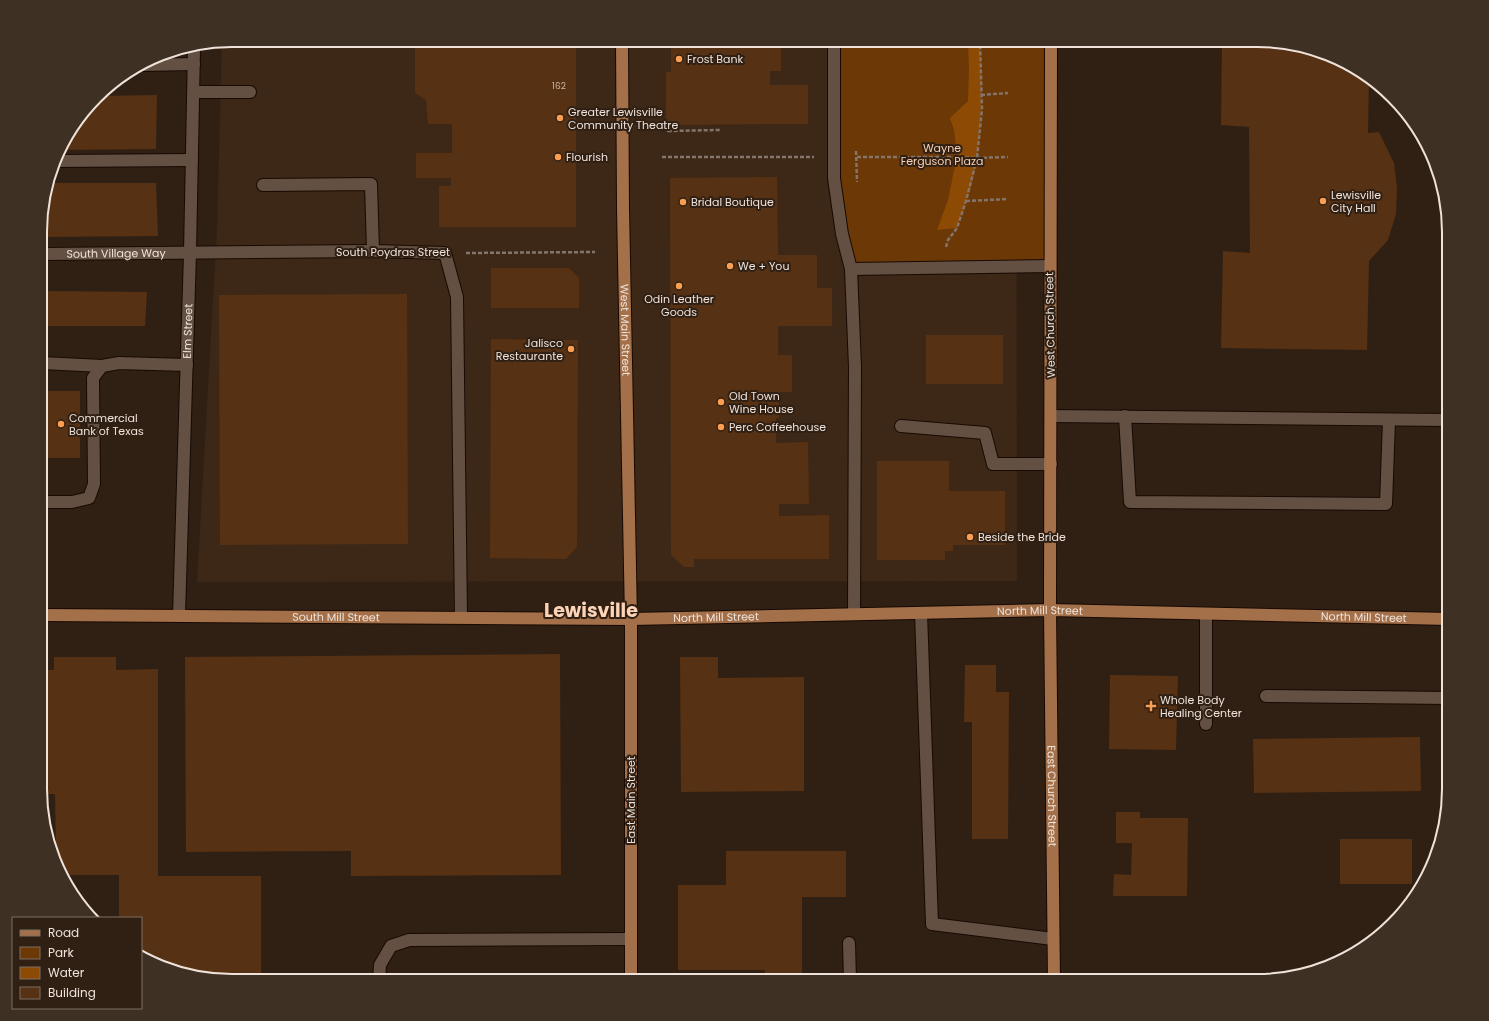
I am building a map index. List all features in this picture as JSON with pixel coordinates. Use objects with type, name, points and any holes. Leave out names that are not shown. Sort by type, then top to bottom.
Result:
[{"type":"main road","name":"West Main Street","points":[[622,47],[623,208],[631,619]]},
{"type":"main road","name":"West Church Street","points":[[1050,610],[1051,47]]},
{"type":"main road","name":"North Mill Street","points":[[631,619],[1050,610],[1442,619]]},
{"type":"main road","name":"East Church Street","points":[[1050,610],[1054,974]]},
{"type":"main road","name":"South Mill Street","points":[[47,615],[631,619]]},
{"type":"main road","name":"East Main Street","points":[[631,619],[631,974]]},
{"type":"street","points":[[834,47],[834,178],[842,234],[851,269],[855,367],[854,614]]},
{"type":"street","name":"Elm Street","points":[[179,615],[190,253],[194,51]]},
{"type":"street","points":[[153,65],[194,64]]},
{"type":"street","points":[[194,92],[250,92]]},
{"type":"street","points":[[61,161],[192,160]]},
{"type":"street","points":[[262,185],[371,184],[373,252]]},
{"type":"street","name":"South Poydras Street","points":[[190,253],[445,253]]},
{"type":"street","name":"South Village Way","points":[[47,254],[190,253]]},
{"type":"street","points":[[445,253],[457,297],[461,617]]},
{"type":"street","points":[[851,269],[1050,266]]},
{"type":"street","points":[[47,363],[102,366],[119,363],[187,365]]},
{"type":"street","points":[[47,502],[72,502],[89,498],[94,484],[93,378],[102,366]]},
{"type":"street","points":[[1051,416],[1442,420]]},
{"type":"street","points":[[1126,416],[1130,502],[1386,504],[1389,420]]},
{"type":"street","points":[[901,426],[985,432],[993,464],[1051,464]]},
{"type":"street","points":[[922,613],[932,924],[1053,939]]},
{"type":"street","points":[[1206,614],[1206,724]]},
{"type":"street","points":[[1266,696],[1442,698]]},
{"type":"street","points":[[379,974],[380,965],[391,946],[408,940],[631,939]]},
{"type":"street","points":[[849,942],[850,974]]},
{"type":"path","points":[[945,254],[948,240],[957,228],[966,201],[977,158],[982,109],[980,47]]},
{"type":"path","points":[[981,95],[1008,93]]},
{"type":"path","points":[[666,125],[668,131],[720,130]]},
{"type":"path","points":[[662,157],[820,157]]},
{"type":"path","points":[[857,157],[1008,157]]},
{"type":"path","points":[[966,201],[1008,199]]},
{"type":"path","name":"South Poydras Street","points":[[445,253],[595,252]]},
{"type":"shaded area","points":[[222,47],[1016,47],[1017,581],[197,582],[217,230]]},
{"type":"green space","name":"Wayne Ferguson Plaza","points":[[834,47],[1050,47],[1050,266],[851,269],[842,234]]},
{"type":"water","points":[[968,47],[980,47],[980,134],[971,187],[957,228],[937,230],[948,200],[957,156],[954,130],[950,118],[968,101]]},
{"type":"building","points":[[415,47],[576,47],[576,227],[439,227],[439,186],[451,186],[451,178],[416,178],[416,153],[452,153],[452,124],[428,124],[426,100],[415,93]]},
{"type":"building","points":[[671,47],[781,47],[781,71],[770,71],[770,85],[808,85],[808,124],[666,125],[666,72],[671,72]]},
{"type":"building","name":"Lewisville City Hall","points":[[1222,47],[1269,47],[1305,53],[1339,66],[1369,85],[1368,133],[1379,132],[1394,163],[1397,188],[1396,214],[1388,240],[1369,261],[1367,350],[1221,348],[1223,251],[1250,253],[1249,127],[1221,125]]},
{"type":"building","points":[[157,95],[156,149],[66,150],[78,129],[107,96]]},
{"type":"building","points":[[777,177],[778,255],[817,255],[817,288],[832,288],[832,326],[778,326],[778,355],[792,355],[792,392],[779,392],[779,418],[776,418],[776,443],[808,442],[809,504],[779,504],[779,516],[829,515],[829,559],[694,559],[694,567],[684,567],[671,555],[670,178]]},
{"type":"building","points":[[53,183],[156,183],[158,236],[47,237],[47,220]]},
{"type":"building","points":[[491,268],[569,268],[579,278],[579,308],[491,308]]},
{"type":"building","points":[[47,291],[147,292],[145,326],[47,326]]},
{"type":"building","points":[[407,294],[408,544],[220,545],[219,295]]},
{"type":"building","points":[[926,335],[1003,335],[1003,384],[926,384]]},
{"type":"building","points":[[491,339],[578,340],[577,547],[566,559],[490,558]]},
{"type":"building","name":"Commercial Bank of Texas","points":[[47,391],[80,391],[80,458],[47,458]]},
{"type":"building","points":[[877,461],[949,461],[949,491],[1005,491],[1005,545],[953,545],[953,551],[945,551],[945,560],[877,560]]},
{"type":"building","points":[[560,654],[561,875],[351,876],[351,851],[186,852],[185,657]]},
{"type":"building","points":[[54,657],[116,657],[116,670],[158,669],[158,876],[261,876],[261,974],[220,974],[184,968],[150,955],[142,950],[142,917],[119,917],[119,875],[68,875],[56,845],[55,794],[47,794],[47,670],[54,670]]},
{"type":"building","points":[[680,657],[718,657],[718,678],[804,677],[804,791],[681,792]]},
{"type":"building","points":[[965,665],[996,665],[996,692],[1009,692],[1008,839],[972,839],[972,722],[964,722]]},
{"type":"building","points":[[1110,675],[1178,676],[1176,750],[1109,749]]},
{"type":"building","points":[[1420,737],[1421,791],[1254,793],[1253,739]]},
{"type":"building","points":[[1116,812],[1140,812],[1140,818],[1188,818],[1187,896],[1113,896],[1114,874],[1131,875],[1132,843],[1116,843]]},
{"type":"building","points":[[1340,839],[1412,839],[1412,884],[1340,884]]},
{"type":"building","points":[[726,851],[846,851],[846,897],[802,897],[802,974],[765,974],[765,970],[678,970],[678,885],[726,885]]},
{"type":"place","name":"Frost Bank","points":[[679,59]]},
{"type":"place","name":"Greater Lewisville Community Theatre","points":[[560,118]]},
{"type":"place","name":"Flourish","points":[[558,157]]},
{"type":"place","name":"Lewisville City Hall","points":[[1323,201]]},
{"type":"place","name":"Bridal Boutique","points":[[683,202]]},
{"type":"place","name":"We + You","points":[[730,266]]},
{"type":"place","name":"Odin Leather Goods","points":[[679,286]]},
{"type":"place","name":"Jalisco Restaurante","points":[[571,349]]},
{"type":"place","name":"Old Town Wine House","points":[[721,402]]},
{"type":"place","name":"Commercial Bank of Texas","points":[[61,424]]},
{"type":"place","name":"Perc Coffeehouse","points":[[721,427]]},
{"type":"place","name":"Beside the Bride","points":[[970,537]]},
{"type":"place","name":"Whole Body Healing Center","points":[[1151,706]]},
{"type":"district","name":"Lewisville","points":[[591,610]]}]
